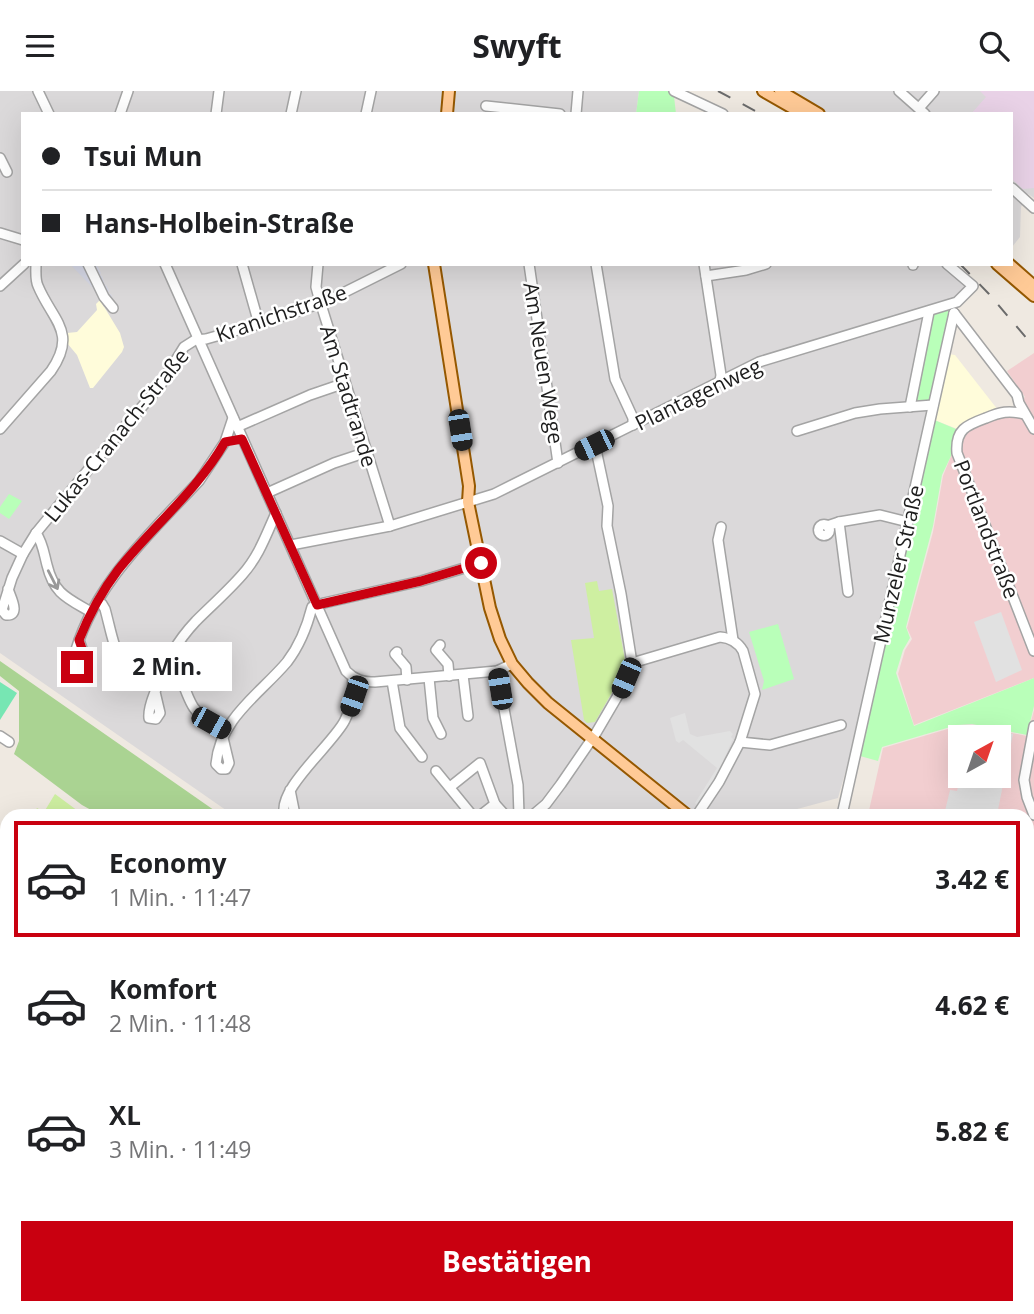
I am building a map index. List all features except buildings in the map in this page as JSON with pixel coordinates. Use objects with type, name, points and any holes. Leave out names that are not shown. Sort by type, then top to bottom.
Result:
[{"type":"main road","points":[[447,112],[449,91]]},
{"type":"main road","points":[[764,91],[800,112]]},
{"type":"main road","points":[[780,91],[816,112]]},
{"type":"main road","points":[[434,266],[469,485],[468,502],[487,595],[505,650],[512,664],[548,703],[679,809]]},
{"type":"main road","points":[[999,266],[1034,296]]},
{"type":"main road","points":[[1011,266],[1034,286]]},
{"type":"street","points":[[38,91],[49,112]]},
{"type":"street","points":[[121,112],[128,91]]},
{"type":"street","points":[[216,112],[219,91]]},
{"type":"street","points":[[291,112],[296,91]]},
{"type":"street","points":[[366,112],[371,91]]},
{"type":"street","points":[[576,112],[578,91]]},
{"type":"street","points":[[674,91],[719,112]]},
{"type":"street","points":[[899,91],[922,111],[934,91]]},
{"type":"street","points":[[486,106],[531,112]]},
{"type":"street","points":[[0,158],[7,172]]},
{"type":"street","points":[[1013,189],[1034,208]]},
{"type":"street","points":[[0,233],[21,239]]},
{"type":"street","points":[[0,286],[22,266]]},
{"type":"street","points":[[0,429],[57,363],[62,345],[60,324],[37,283],[36,266]]},
{"type":"street","points":[[89,266],[104,297],[113,308]]},
{"type":"street","points":[[166,266],[343,664],[353,678],[366,682],[407,680],[497,671],[512,664]]},
{"type":"street","points":[[243,266],[259,324]]},
{"type":"street","name":"Am Stadtrande","points":[[318,266],[316,287],[390,526]]},
{"type":"street","name":"Kranichstraße","points":[[199,340],[321,304],[397,266]]},
{"type":"street","name":"Am Neuen Wege","points":[[529,266],[558,463]]},
{"type":"street","points":[[596,266],[615,379],[633,418],[632,425]]},
{"type":"street","points":[[704,266],[720,381]]},
{"type":"street","points":[[706,276],[759,266]]},
{"type":"street","points":[[949,266],[973,286],[953,309],[1017,395],[1018,403],[1034,429]]},
{"type":"street","name":"Plantagenweg","points":[[291,545],[390,526],[494,494],[759,362],[929,312],[953,309]]},
{"type":"street","name":"Munzeler Straße","points":[[843,809],[953,309]]},
{"type":"street","points":[[910,407],[929,312]]},
{"type":"street","name":"Lukas-Cranach-Straße","points":[[8,589],[23,554],[36,533],[160,386],[184,347],[199,340]]},
{"type":"street","points":[[79,640],[97,601],[122,565],[199,481],[235,422],[345,383]]},
{"type":"street","points":[[797,431],[855,413],[933,405]]},
{"type":"street","name":"Portlandstraße","points":[[1024,414],[1002,412],[969,424],[959,434],[956,443],[957,453],[1034,651]]},
{"type":"street","points":[[225,442],[242,439]]},
{"type":"street","points":[[540,809],[561,784],[591,739],[620,692],[632,663],[607,527],[608,506],[594,445]]},
{"type":"street","points":[[267,493],[334,463],[367,452]]},
{"type":"street","points":[[97,601],[105,609],[121,660],[135,674],[156,688],[172,651],[195,622],[243,574],[268,534],[276,513]]},
{"type":"street","points":[[827,526],[880,515],[908,522]]},
{"type":"street","points":[[839,522],[848,592]]},
{"type":"street","points":[[722,527],[718,540],[733,640]]},
{"type":"street","points":[[268,534],[284,531]]},
{"type":"street","name":"Lukas-Cranach-Straße","points":[[36,533],[41,541],[50,577],[57,589],[65,597],[91,612]]},
{"type":"street","points":[[0,541],[23,554]]},
{"type":"street","points":[[172,651],[195,710],[224,734],[242,707],[287,661],[307,627],[312,607],[421,581],[481,563]]},
{"type":"street","points":[[307,627],[326,624]]},
{"type":"street","points":[[632,663],[720,637],[733,640],[743,651],[755,694],[740,742],[701,809]]},
{"type":"street","points":[[440,645],[436,650],[448,664],[449,676]]},
{"type":"street","points":[[397,652],[395,654],[405,667],[407,680]]},
{"type":"street","points":[[497,671],[518,785],[519,809]]},
{"type":"street","points":[[463,675],[468,716]]},
{"type":"street","points":[[353,678],[354,696]]},
{"type":"street","points":[[429,678],[433,719],[441,734]]},
{"type":"street","points":[[392,681],[400,728],[422,757]]},
{"type":"street","points":[[290,790],[342,726],[354,696],[366,682]]},
{"type":"street","points":[[740,742],[770,745],[841,725]]},
{"type":"street","points":[[1032,809],[1024,780],[1034,726]]},
{"type":"street","points":[[0,736],[9,741]]},
{"type":"street","points":[[450,787],[480,763],[495,804],[500,809]]},
{"type":"street","points":[[436,771],[467,809]]},
{"type":"street","points":[[489,809],[495,804]]},
{"type":"shaded area","points":[[0,91],[639,91],[636,112],[21,112],[21,266],[945,266],[967,285],[954,299],[914,403],[932,402],[855,738],[838,798],[797,809],[224,809],[0,653]]},
{"type":"shaded area","points":[[791,91],[1034,91],[1034,198],[1028,194],[1021,207],[1020,237],[1013,246],[1013,112],[824,112]]},
{"type":"shaded area","points":[[980,91],[1034,91],[1034,188],[1023,189],[1013,180],[1013,112],[973,112],[986,97]]},
{"type":"shaded area","points":[[72,266],[97,266],[114,303],[104,307],[93,288]]},
{"type":"shaded area","points":[[100,300],[120,333],[124,347],[93,388],[90,388],[77,355],[67,343],[67,333],[77,332],[97,310],[96,304]]},
{"type":"shaded area","points":[[1034,353],[1034,678],[914,725],[898,674],[905,650],[912,639],[907,628],[933,532],[943,476],[951,456],[956,429],[960,430],[1018,408],[1025,397],[1007,371]]},
{"type":"shaded area","points":[[948,354],[955,355],[998,410],[960,430],[932,419]]},
{"type":"shaded area","points":[[1001,612],[1022,670],[996,682],[974,622]]},
{"type":"shaded area","points":[[1034,710],[1034,809],[869,809],[883,748],[948,729],[948,788],[1011,788],[1012,733],[1027,736]]},
{"type":"shaded area","points":[[685,713],[690,734],[697,737],[730,731],[733,734],[723,761],[725,763],[698,806],[695,803],[717,768],[683,740],[679,743],[676,741],[670,718]]},
{"type":"shaded area","points":[[958,788],[1002,788],[998,809],[945,809],[950,790],[957,791]]},
{"type":"green space","points":[[639,91],[669,91],[674,96],[676,112],[636,112]]},
{"type":"green space","points":[[952,308],[929,403],[913,403],[932,312]]},
{"type":"green space","points":[[932,419],[956,429],[951,456],[942,475],[933,526],[906,627],[910,638],[896,673],[914,726],[1034,678],[1034,706],[1027,735],[1012,732],[1012,725],[948,725],[948,728],[882,747],[878,761],[860,756]]},
{"type":"green space","points":[[9,494],[22,501],[9,519],[0,513],[0,507]]},
{"type":"green space","points":[[597,581],[599,591],[612,589],[625,660],[621,677],[595,722],[587,723],[584,720],[571,640],[594,638],[585,583]]},
{"type":"green space","points":[[778,624],[794,679],[762,690],[764,681],[749,632]]},
{"type":"green space","points":[[0,661],[212,809],[89,809],[82,805],[14,754],[19,741],[19,691],[0,676]]},
{"type":"green space","points":[[0,682],[17,693],[0,720]]},
{"type":"green space","points":[[55,794],[75,809],[46,809]]},
{"type":"railway","points":[[718,91],[757,112]]},
{"type":"railway","points":[[962,266],[1034,347]]},
{"type":"route","points":[[77,667],[86,664],[79,640],[97,601],[122,565],[199,481],[225,442],[242,439],[317,605],[421,581],[481,563]]}]
